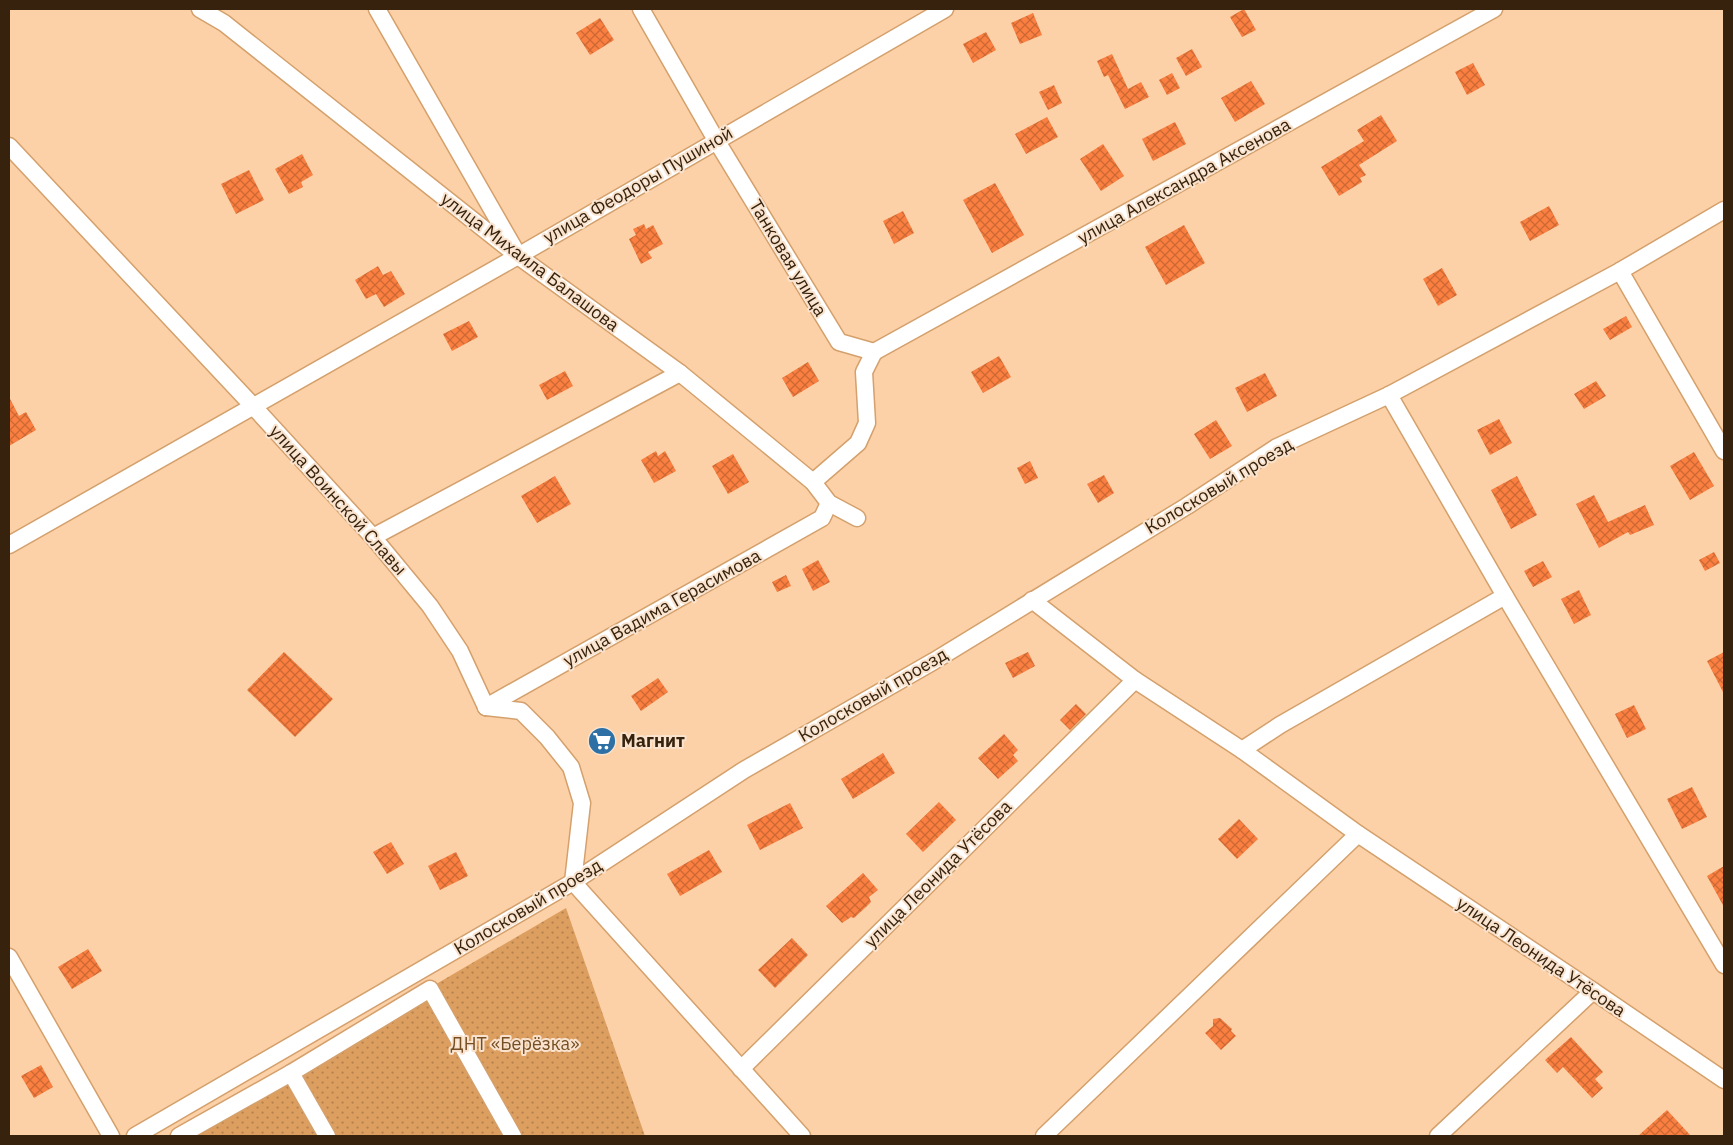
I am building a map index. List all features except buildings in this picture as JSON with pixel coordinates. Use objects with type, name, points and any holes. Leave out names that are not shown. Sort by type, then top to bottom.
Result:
[{"type":"street","name":"улица Михаила Балашова","points":[[200,9],[224,23],[518,256],[680,374],[813,482],[829,503],[857,518]]},
{"type":"street","points":[[377,9],[518,256]]},
{"type":"street","name":"Танковая улица","points":[[641,9],[716,140],[838,342],[874,352]]},
{"type":"street","name":"улица Феодоры Пушиной","points":[[9,546],[518,256],[945,9]]},
{"type":"street","name":"улица Александра Аксенова","points":[[874,352],[1494,9]]},
{"type":"street","name":"улица Воинской Славы","points":[[9,146],[253,406],[373,538],[430,606],[460,651],[486,707]]},
{"type":"street","name":"Колосковый проезд","points":[[135,1136],[573,882],[744,770],[934,661],[1187,506],[1277,447],[1389,395],[1620,271],[1724,210]]},
{"type":"street","points":[[1620,271],[1724,451]]},
{"type":"street","points":[[813,482],[858,443],[867,423],[864,372],[874,352]]},
{"type":"street","points":[[373,538],[680,374]]},
{"type":"street","points":[[1389,395],[1505,596],[1724,965]]},
{"type":"street","name":"улица Вадима Герасимова","points":[[486,707],[822,518],[829,503]]},
{"type":"street","points":[[1242,750],[1280,725],[1505,596]]},
{"type":"street","name":"улица Леонида Утёсова","points":[[1032,600],[1135,680],[1242,750],[1358,834],[1724,1080]]},
{"type":"street","name":"улица Леонида Утёсова","points":[[741,1069],[1135,680]]},
{"type":"street","points":[[486,707],[521,711],[547,737],[571,767],[582,803],[573,882],[802,1136]]},
{"type":"street","points":[[1044,1136],[1358,834]]},
{"type":"street","points":[[9,957],[111,1136]]},
{"type":"street","points":[[179,1136],[291,1073],[430,989],[514,1136]]},
{"type":"street","points":[[1438,1136],[1593,991]]},
{"type":"street","points":[[291,1073],[327,1136]]},
{"type":"green space","name":"ДНТ «Берёзка»","points":[[566,908],[645,1136],[177,1136]]},
{"type":"place","name":"Магнит","points":[[602,741]]}]
